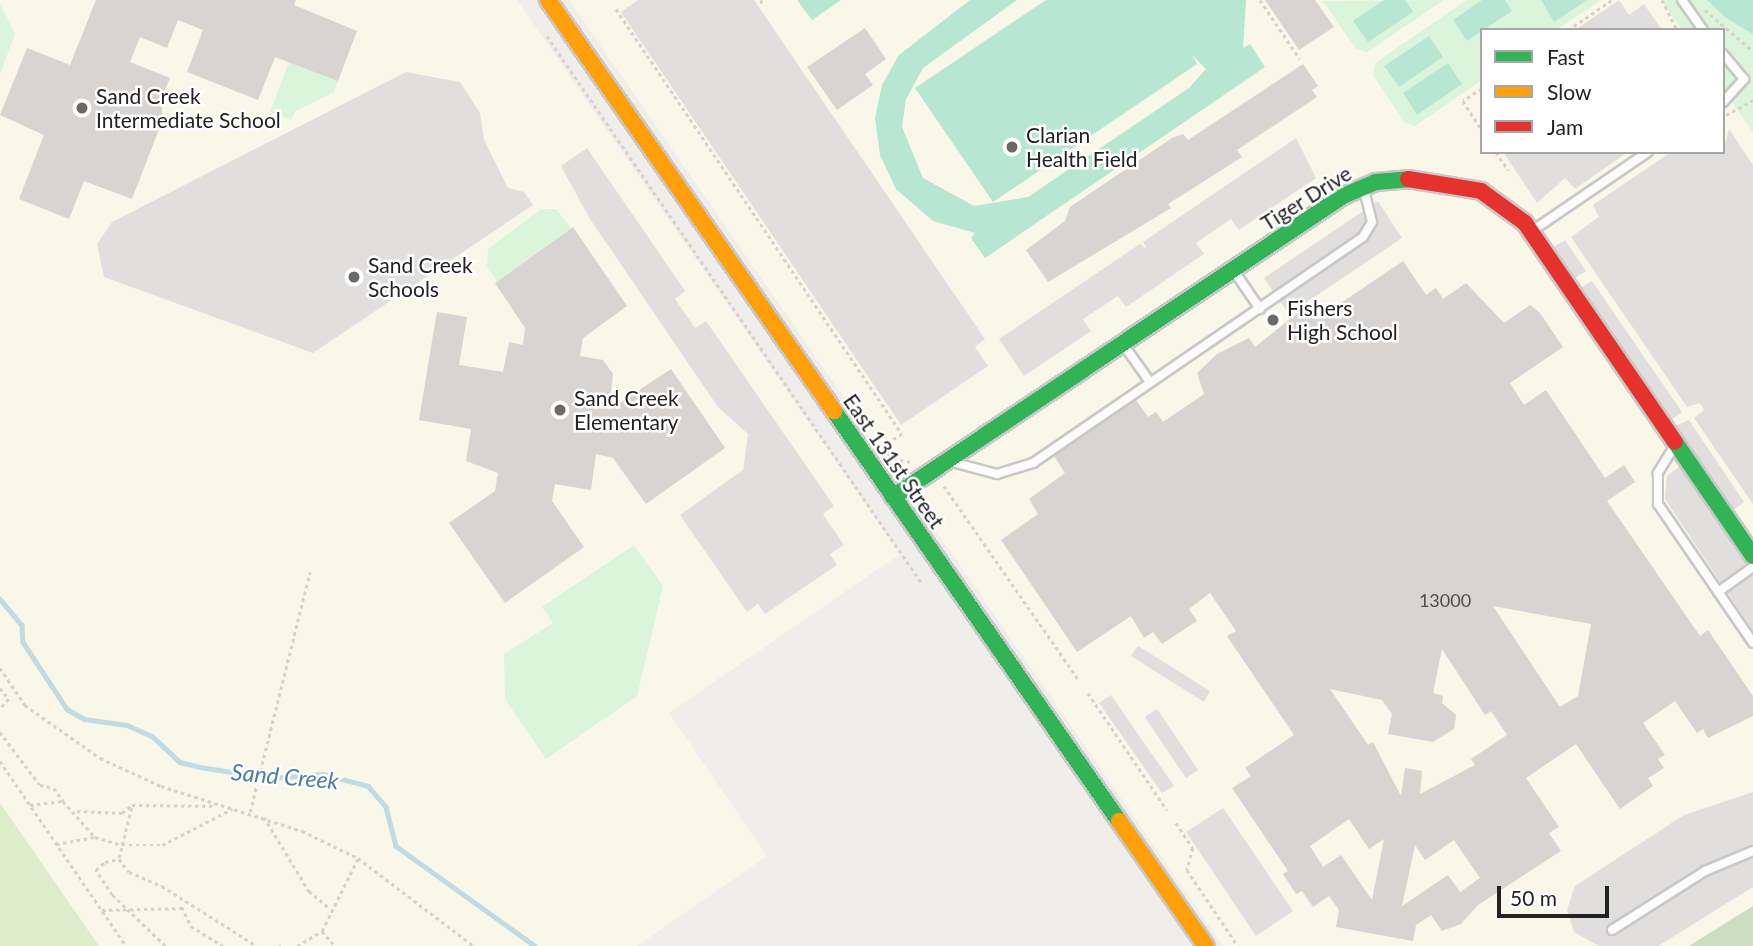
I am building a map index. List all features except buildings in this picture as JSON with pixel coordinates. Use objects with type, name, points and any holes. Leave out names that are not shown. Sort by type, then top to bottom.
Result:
[{"type":"street","name":"East 131st Street","points":[[548,0],[1206,946]]},
{"type":"street","name":"Tiger Drive","points":[[894,497],[1363,186],[1414,177],[1457,182],[1500,202],[1532,231],[1753,556]]},
{"type":"lane","points":[[1682,0],[1702,28]]},
{"type":"lane","points":[[1725,56],[1744,79],[1725,100]]},
{"type":"lane","points":[[1532,231],[1645,154]]},
{"type":"lane","points":[[949,462],[998,474],[1021,469],[1260,309],[1369,231],[1372,212],[1363,186]]},
{"type":"lane","points":[[1233,270],[1260,309]]},
{"type":"lane","points":[[1123,344],[1150,382]]},
{"type":"lane","points":[[1677,444],[1662,461],[1656,497],[1753,643]]},
{"type":"lane","points":[[1718,592],[1753,567]]},
{"type":"lane","points":[[1612,930],[1677,887],[1753,851]]},
{"type":"path","points":[[1260,0],[1300,59]]},
{"type":"path","points":[[1571,28],[1612,0]]},
{"type":"path","points":[[1662,0],[1676,28]]},
{"type":"path","points":[[1698,0],[1753,51]]},
{"type":"path","points":[[616,9],[902,434],[883,447],[900,462],[920,458]]},
{"type":"path","points":[[547,36],[923,585]]},
{"type":"path","points":[[1480,90],[1463,102],[1480,127]]},
{"type":"path","points":[[1726,115],[1753,100]]},
{"type":"path","points":[[1497,154],[1508,170]]},
{"type":"path","points":[[937,481],[951,490],[1079,680]]},
{"type":"path","points":[[250,812],[258,764],[310,572]]},
{"type":"path","points":[[0,668],[25,705],[100,758],[218,806],[264,817],[358,858],[474,946]]},
{"type":"path","points":[[0,688],[9,698],[0,709]]},
{"type":"path","points":[[1088,693],[1167,810]]},
{"type":"path","points":[[0,732],[40,785],[54,788],[63,802],[77,811],[95,837]]},
{"type":"path","points":[[0,761],[126,946]]},
{"type":"path","points":[[30,805],[63,802]]},
{"type":"path","points":[[77,811],[122,813],[132,805],[218,806]]},
{"type":"path","points":[[132,805],[119,859],[129,872],[257,946]]},
{"type":"path","points":[[56,844],[95,837],[122,845],[162,845],[232,809]]},
{"type":"path","points":[[264,817],[309,891],[329,908]]},
{"type":"path","points":[[1176,823],[1193,848],[1186,870],[1238,946]]},
{"type":"path","points":[[297,946],[322,931],[329,908],[338,902],[358,858]]},
{"type":"path","points":[[119,859],[96,870],[113,895],[139,914],[165,946],[171,946]]},
{"type":"path","points":[[180,901],[191,926],[223,946]]},
{"type":"path","points":[[102,910],[139,914],[182,908]]},
{"type":"path","points":[[322,931],[335,946]]},
{"type":"shaded area","name":"Sand Creek Schools","points":[[0,0],[517,0],[900,554],[669,713],[767,856],[637,946],[99,946],[0,803]]},
{"type":"shaded area","name":"Fishers High School","points":[[569,0],[1661,0],[1681,28],[1480,28],[1480,154],[1725,154],[1725,92],[1753,132],[1753,946],[1223,946]]},
{"type":"shaded area","points":[[638,0],[754,0],[985,339],[975,347],[988,366],[901,425],[621,12]]},
{"type":"shaded area","points":[[1619,0],[1629,15],[1644,4],[1661,28],[1578,28]]},
{"type":"shaded area","points":[[406,72],[460,82],[480,113],[484,140],[508,188],[524,192],[533,205],[313,353],[104,277],[97,244],[112,222]]},
{"type":"shaded area","points":[[1729,129],[1753,165],[1753,504],[1694,418],[1704,410],[1700,403],[1687,407],[1571,237],[1599,217],[1593,205],[1668,154],[1725,154]]},
{"type":"shaded area","points":[[1296,138],[1316,178],[1239,230],[1231,219],[1196,243],[1204,254],[1126,307],[1118,296],[1083,319],[1091,331],[1024,376],[999,339],[1140,244],[1147,249],[1143,242]]},
{"type":"shaded area","points":[[587,148],[685,291],[675,299],[695,328],[706,321],[834,506],[823,514],[844,545],[830,554],[837,565],[765,614],[758,604],[747,612],[680,515],[743,470],[748,434],[718,407],[590,219],[561,166]]},
{"type":"shaded area","points":[[1504,154],[1625,154],[1575,189],[1565,178],[1537,203]]},
{"type":"shaded area","points":[[1378,201],[1402,238],[1289,314],[1264,278]]},
{"type":"shaded area","points":[[1565,240],[1586,271],[1575,278],[1582,287],[1592,281],[1682,412],[1671,420],[1675,426],[1689,420],[1744,502],[1734,510],[1548,250]]},
{"type":"shaded area","points":[[1680,466],[1753,569],[1753,631],[1665,499],[1667,476]]},
{"type":"shaded area","points":[[1138,646],[1210,691],[1204,702],[1131,656]]},
{"type":"shaded area","points":[[1111,695],[1174,786],[1162,793],[1099,703]]},
{"type":"shaded area","points":[[1157,709],[1198,770],[1186,778],[1145,717]]},
{"type":"shaded area","points":[[1753,792],[1753,887],[1658,946],[1599,946],[1574,932],[1567,910],[1575,886],[1684,815]]},
{"type":"shaded area","points":[[1223,808],[1293,911],[1256,936],[1186,832]]},
{"type":"green space","points":[[797,0],[841,0],[812,20]]},
{"type":"green space","points":[[970,0],[1017,0],[923,68],[906,99],[902,127],[923,178],[974,206],[1028,197],[1189,88],[1206,69],[1192,55],[1197,64],[993,202],[915,88],[1046,0],[1246,0],[1243,48],[1250,44],[1265,67],[985,258],[971,238],[975,233],[933,221],[896,189],[880,155],[875,118],[882,85],[899,55]]},
{"type":"green space","points":[[1384,0],[1405,0],[1413,12],[1368,42],[1353,21]]},
{"type":"green space","points":[[1444,0],[1367,52],[1356,49],[1323,1]]},
{"type":"green space","points":[[1467,0],[1601,0],[1559,28],[1480,28],[1480,81],[1415,126],[1405,123],[1373,75],[1375,63]]},
{"type":"green space","points":[[1482,0],[1505,0],[1512,11],[1486,28],[1480,28],[1480,32],[1467,41],[1453,20]]},
{"type":"green space","points":[[1541,0],[1587,0],[1554,22]]},
{"type":"green space","points":[[1661,0],[1753,0],[1753,132],[1725,92],[1725,28],[1681,28]]},
{"type":"green space","points":[[1707,0],[1753,0],[1753,34],[1726,18]]},
{"type":"green space","points":[[0,5],[15,34],[0,74]]},
{"type":"green space","points":[[1429,36],[1443,57],[1399,87],[1384,66]]},
{"type":"green space","points":[[289,62],[338,81],[334,92],[295,111],[291,120],[270,112]]},
{"type":"green space","points":[[1448,63],[1462,84],[1417,115],[1403,93]]},
{"type":"green space","points":[[541,209],[556,209],[571,228],[497,281],[487,266],[488,249]]},
{"type":"green space","points":[[634,545],[663,586],[637,696],[546,759],[505,699],[504,654],[553,623],[542,607]]},
{"type":"green space","points":[[0,803],[99,946],[0,946]]},
{"type":"green space","points":[[1753,906],[1753,946],[1689,946]]},
{"type":"waterway","name":"Sand Creek","points":[[0,599],[22,625],[23,642],[67,709],[84,719],[127,725],[152,736],[180,762],[270,778],[323,774],[368,786],[386,807],[396,846],[535,946]]},
{"type":"traffic: fast","points":[[893,497],[1343,196],[1376,182],[1408,179]]},
{"type":"traffic: fast","points":[[834,411],[1119,821]]},
{"type":"traffic: fast","points":[[1675,442],[1753,556]]},
{"type":"traffic: slow","points":[[548,0],[834,411]]},
{"type":"traffic: slow","points":[[1119,821],[1206,946]]},
{"type":"traffic: jam","points":[[1408,179],[1481,191],[1525,223],[1675,442]]},
{"type":"place","name":"Sand Creek Intermediate School","points":[[82,108]]},
{"type":"place","name":"Clarian Health Field","points":[[1012,147]]},
{"type":"place","name":"Sand Creek Schools","points":[[354,277]]},
{"type":"place","name":"Fishers High School","points":[[1273,320]]},
{"type":"place","name":"Sand Creek Elementary","points":[[560,410]]}]
